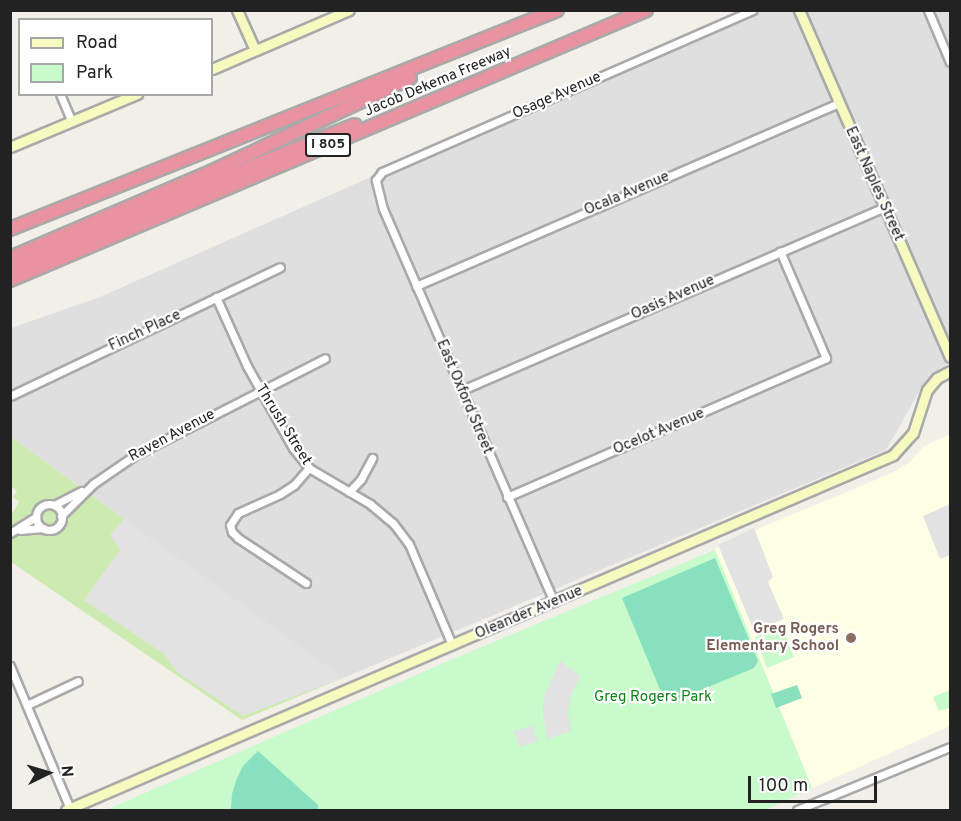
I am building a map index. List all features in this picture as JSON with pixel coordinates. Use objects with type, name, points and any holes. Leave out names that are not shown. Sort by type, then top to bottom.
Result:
[{"type":"highway","name":"Jacob Dekema Freeway","points":[[10,229],[557,10]]},
{"type":"highway","points":[[10,270],[212,183],[640,10]]},
{"type":"highway","name":"Jacob Dekema Freeway","points":[[10,280],[646,10]]},
{"type":"highway","points":[[10,258],[211,172],[514,29]]},
{"type":"street","points":[[237,10],[255,50]]},
{"type":"street","points":[[213,69],[349,10]]},
{"type":"street","name":"Osage Avenue","points":[[378,191],[376,180],[382,172],[752,10]]},
{"type":"street","name":"East Naples Street","points":[[800,10],[838,103],[951,357]]},
{"type":"street","points":[[928,10],[951,62]]},
{"type":"street","points":[[61,96],[72,122]]},
{"type":"street","points":[[10,147],[132,96]]},
{"type":"street","name":"Ocala Avenue","points":[[416,286],[838,103]]},
{"type":"street","name":"East Oxford Street","points":[[378,191],[416,286],[554,602]]},
{"type":"street","name":"Oasis Avenue","points":[[462,390],[885,207]]},
{"type":"street","name":"Ocelot Avenue","points":[[507,497],[826,358],[780,251]]},
{"type":"street","name":"Finch Place","points":[[10,396],[280,267]]},
{"type":"street","name":"Thrush Street","points":[[216,297],[261,390],[293,448],[309,468],[370,504],[393,523],[410,544],[452,645]]},
{"type":"street","name":"Raven Avenue","points":[[54,505],[87,488],[135,455],[325,358]]},
{"type":"street","name":"Oleander Avenue","points":[[68,810],[893,455],[913,433],[927,390],[937,378],[951,371]]},
{"type":"street","points":[[349,492],[361,479],[372,458]]},
{"type":"street","points":[[306,583],[238,538],[232,532],[231,525],[238,513],[280,494],[294,485],[309,468]]},
{"type":"street","name":"Raven Avenue","points":[[62,516],[87,488]]},
{"type":"street","points":[[47,504],[54,505],[62,516],[56,527],[14,532],[36,517],[40,507],[47,504]]},
{"type":"street","points":[[36,517],[43,528]]},
{"type":"street","points":[[10,666],[68,810]]},
{"type":"street","points":[[27,705],[78,681]]},
{"type":"street","points":[[797,810],[951,747]]},
{"type":"shaded area","points":[[745,11],[950,11],[950,363],[940,368],[919,392],[886,450],[343,678],[11,437],[11,328],[100,297]]},
{"type":"shaded area","name":"Greg Rogers Elementary School","points":[[950,434],[950,726],[812,788],[715,550],[719,545],[892,473],[910,462],[924,446]]},
{"type":"shaded area","points":[[950,504],[950,555],[940,559],[923,516]]},
{"type":"shaded area","points":[[124,519],[343,678],[243,716],[178,673],[164,654],[84,600],[120,550],[110,535]]},
{"type":"shaded area","points":[[754,528],[773,577],[768,582],[784,619],[754,631],[718,545]]},
{"type":"shaded area","points":[[560,661],[580,676],[570,698],[568,713],[571,731],[547,739],[543,712],[545,694]]},
{"type":"shaded area","points":[[533,726],[538,741],[520,747],[513,731]]},
{"type":"green space","points":[[11,437],[343,678],[242,720],[11,562],[11,515],[19,502],[13,497],[17,491],[11,486]]},
{"type":"green space","name":"Greg Rogers Park","points":[[715,550],[812,788],[765,810],[106,810],[460,656]]},
{"type":"green space","points":[[715,558],[758,661],[754,668],[677,700],[662,694],[622,598]]},
{"type":"green space","points":[[782,626],[794,657],[767,668],[755,637]]},
{"type":"green space","points":[[797,685],[802,698],[776,708],[771,694]]},
{"type":"green space","points":[[950,690],[950,708],[939,711],[933,697]]},
{"type":"green space","points":[[258,751],[318,805],[318,810],[231,810],[232,794],[237,778],[243,766]]},
{"type":"place","name":"Greg Rogers Elementary School","points":[[851,638]]}]
